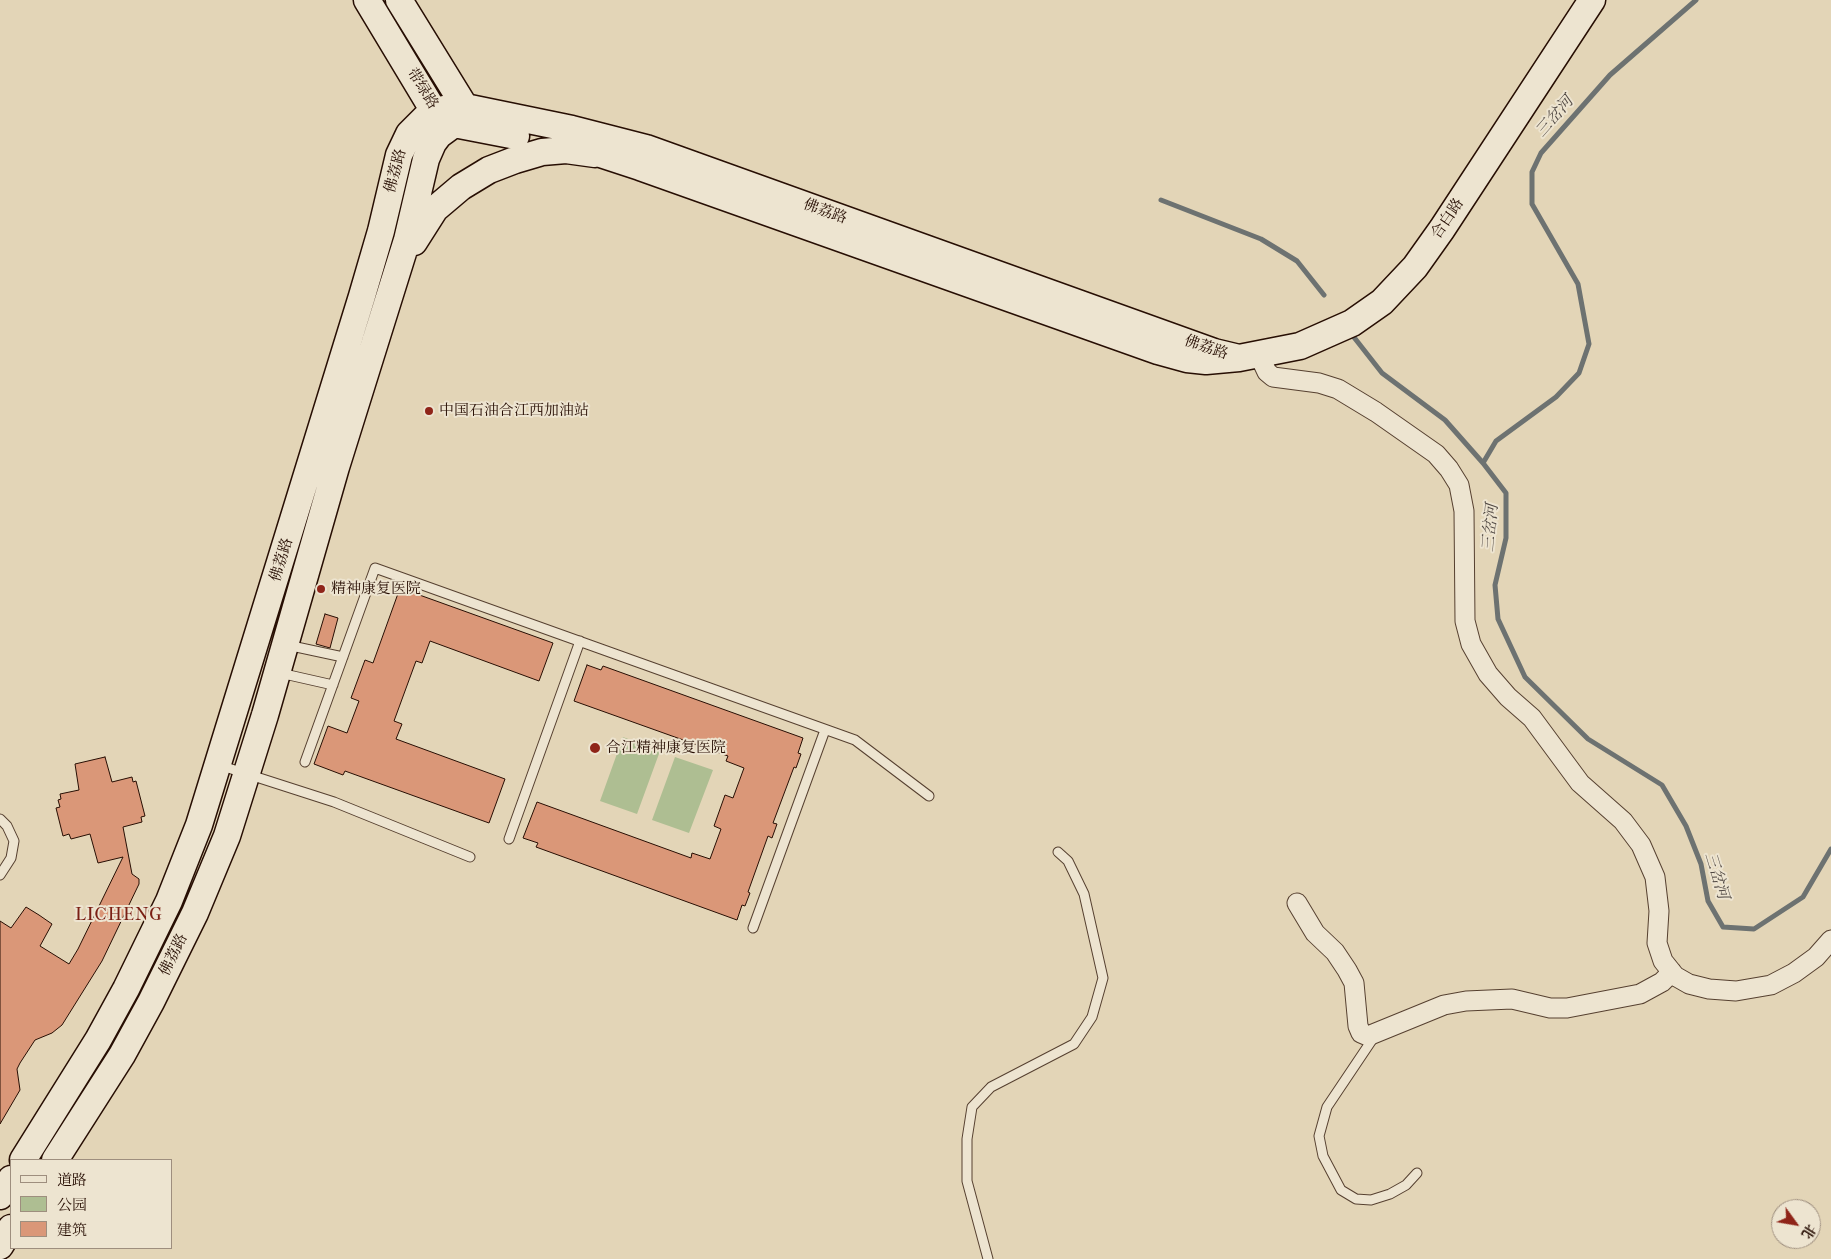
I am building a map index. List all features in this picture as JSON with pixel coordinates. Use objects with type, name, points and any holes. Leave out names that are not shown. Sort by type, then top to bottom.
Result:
[{"type":"main road","name":"带绿路","points":[[367,0],[451,114]]},
{"type":"main road","name":"带绿路","points":[[400,0],[451,114]]},
{"type":"main road","name":"合白路","points":[[1249,357],[1300,346],[1323,337],[1352,324],[1382,302],[1415,267],[1442,229],[1592,0]]},
{"type":"main road","name":"佛荔路","points":[[451,114],[532,139],[559,142],[609,157],[1158,352],[1187,359],[1206,361],[1249,357]]},
{"type":"main road","name":"佛荔路","points":[[56,1159],[122,1055],[151,1002],[195,913],[227,836],[247,774],[336,467],[407,240],[426,159],[433,143],[446,129],[451,114]]},
{"type":"main road","name":"佛荔路","points":[[24,1159],[98,1040],[126,989],[169,901],[199,825],[362,296],[381,231],[399,155],[409,134],[416,126],[451,114],[572,129],[646,148],[1214,352],[1249,357]]},
{"type":"main road","points":[[386,310],[416,236],[435,209],[461,187],[489,170],[542,152],[566,150],[609,157]]},
{"type":"main road","points":[[0,1196],[10,1181]]},
{"type":"main road","points":[[0,1246],[10,1230]]},
{"type":"street","points":[[1249,357],[1273,377],[1320,383],[1338,389],[1376,412],[1436,454],[1449,469],[1459,485],[1464,511],[1464,621],[1471,644],[1488,674],[1508,697],[1532,718],[1580,783],[1623,821],[1641,845],[1655,877],[1659,911],[1657,943],[1663,961],[1675,976],[1689,984],[1709,989],[1736,991],[1771,984],[1801,968],[1816,957],[1831,940]]},
{"type":"street","points":[[1297,903],[1315,933],[1336,952],[1351,976],[1354,983],[1358,1026],[1361,1033],[1368,1036],[1444,1005],[1466,1001],[1512,1000],[1550,1008],[1567,1008],[1640,994],[1662,982],[1672,972]]},
{"type":"lane","points":[[305,762],[375,568],[855,740],[929,796]]},
{"type":"lane","points":[[509,839],[580,641]]},
{"type":"lane","points":[[285,644],[343,657]]},
{"type":"lane","points":[[277,672],[333,684]]},
{"type":"lane","points":[[753,928],[825,730]]},
{"type":"lane","points":[[219,765],[334,802],[470,857]]},
{"type":"lane","points":[[0,819],[8,826],[14,841],[11,858],[0,875]]},
{"type":"lane","points":[[988,1259],[967,1181],[967,1139],[972,1107],[991,1088],[1074,1044],[1092,1017],[1103,978],[1084,894],[1068,861],[1058,852]]},
{"type":"lane","points":[[1376,1034],[1326,1107],[1319,1136],[1323,1156],[1341,1190],[1356,1199],[1371,1200],[1390,1194],[1406,1185],[1417,1174]]},
{"type":"green space","points":[[623,737],[660,751],[637,814],[600,801]]},
{"type":"green space","points":[[675,757],[713,770],[689,833],[652,820]]},
{"type":"building","points":[[400,588],[553,643],[539,681],[430,641],[422,663],[416,661],[394,721],[402,724],[396,739],[505,779],[489,823],[345,771],[343,775],[314,764],[328,726],[347,733],[359,701],[351,698],[365,660],[373,663]]},
{"type":"building","points":[[325,614],[338,618],[330,648],[316,644]]},
{"type":"building","points":[[587,665],[601,670],[603,666],[803,738],[798,753],[801,754],[796,768],[794,767],[773,823],[777,824],[772,838],[768,836],[748,892],[750,893],[745,906],[742,905],[737,920],[536,847],[538,843],[523,838],[537,802],[691,858],[692,853],[710,859],[721,829],[714,826],[725,795],[733,798],[744,768],[726,761],[728,756],[574,701]]},
{"type":"building","points":[[105,757],[112,782],[132,777],[133,782],[136,781],[145,816],[141,817],[142,822],[123,827],[132,874],[139,879],[139,884],[102,961],[62,1025],[52,1033],[35,1040],[20,1063],[17,1069],[20,1090],[0,1124],[0,921],[11,928],[26,907],[39,915],[52,924],[40,946],[69,964],[123,857],[98,863],[90,834],[71,839],[69,834],[63,836],[56,808],[60,807],[58,800],[61,799],[60,794],[79,790],[75,764]]},
{"type":"waterway","name":"三岔河","points":[[1696,0],[1610,75],[1541,153],[1532,172],[1532,204],[1578,284],[1589,344],[1579,373],[1556,397],[1496,441],[1483,463],[1506,493],[1506,538],[1495,585],[1498,619],[1525,677],[1588,739],[1662,785],[1686,826],[1701,864],[1708,901],[1723,927],[1754,929],[1803,897],[1831,849]]},
{"type":"waterway","points":[[1161,200],[1261,239],[1297,261],[1324,295]]},
{"type":"waterway","points":[[1353,336],[1382,373],[1445,420],[1483,463]]},
{"type":"place","name":"中国石油合江西加油站","points":[[429,411]]},
{"type":"place","name":"精神康复医院","points":[[321,589]]},
{"type":"place","name":"合江精神康复医院","points":[[595,748]]},
{"type":"district","name":"LICHENG","points":[[119,916]]}]
